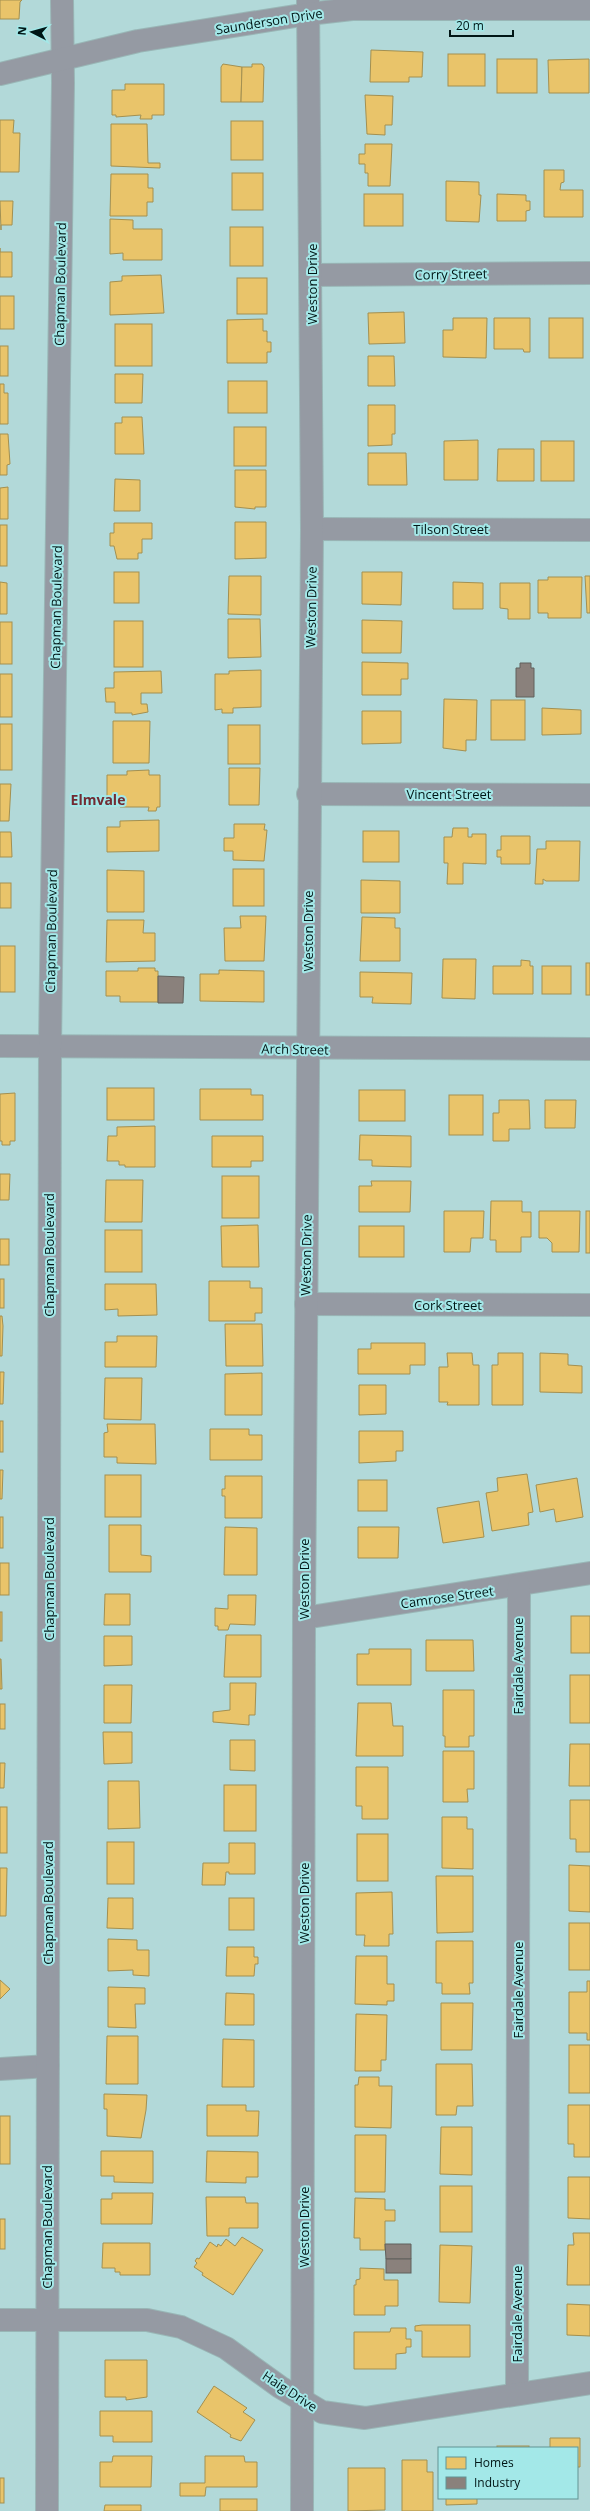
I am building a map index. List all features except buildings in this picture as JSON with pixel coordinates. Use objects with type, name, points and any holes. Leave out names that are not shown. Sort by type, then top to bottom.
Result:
[{"type":"street","name":"Chapman Boulevard","points":[[47,2511],[46,2321],[50,1046],[63,61],[62,0]]},
{"type":"street","name":"Saunderson Drive","points":[[0,74],[63,61],[138,41],[308,7],[352,9],[590,9]]},
{"type":"street","name":"Weston Drive","points":[[302,2511],[304,2401],[304,1618],[308,1049],[308,794],[312,529],[312,275],[308,7]]},
{"type":"street","name":"Corry Street","points":[[312,275],[590,273]]},
{"type":"street","name":"Tilson Street","points":[[312,529],[590,530]]},
{"type":"street","name":"Vincent Street","points":[[308,794],[590,795]]},
{"type":"street","name":"Arch Street","points":[[0,1046],[308,1049],[590,1049]]},
{"type":"street","name":"Cork Street","points":[[306,1304],[590,1305]]},
{"type":"street","name":"Camrose Street","points":[[304,1618],[518,1586],[590,1573]]},
{"type":"street","name":"Fairdale Avenue","points":[[517,2394],[518,1586]]},
{"type":"street","points":[[0,2069],[48,2066]]},
{"type":"street","name":"Haig Drive","points":[[0,2320],[147,2320],[181,2327],[226,2348],[322,2412],[365,2418],[590,2383]]},
{"type":"district","name":"Elmvale","points":[[98,800]]}]
